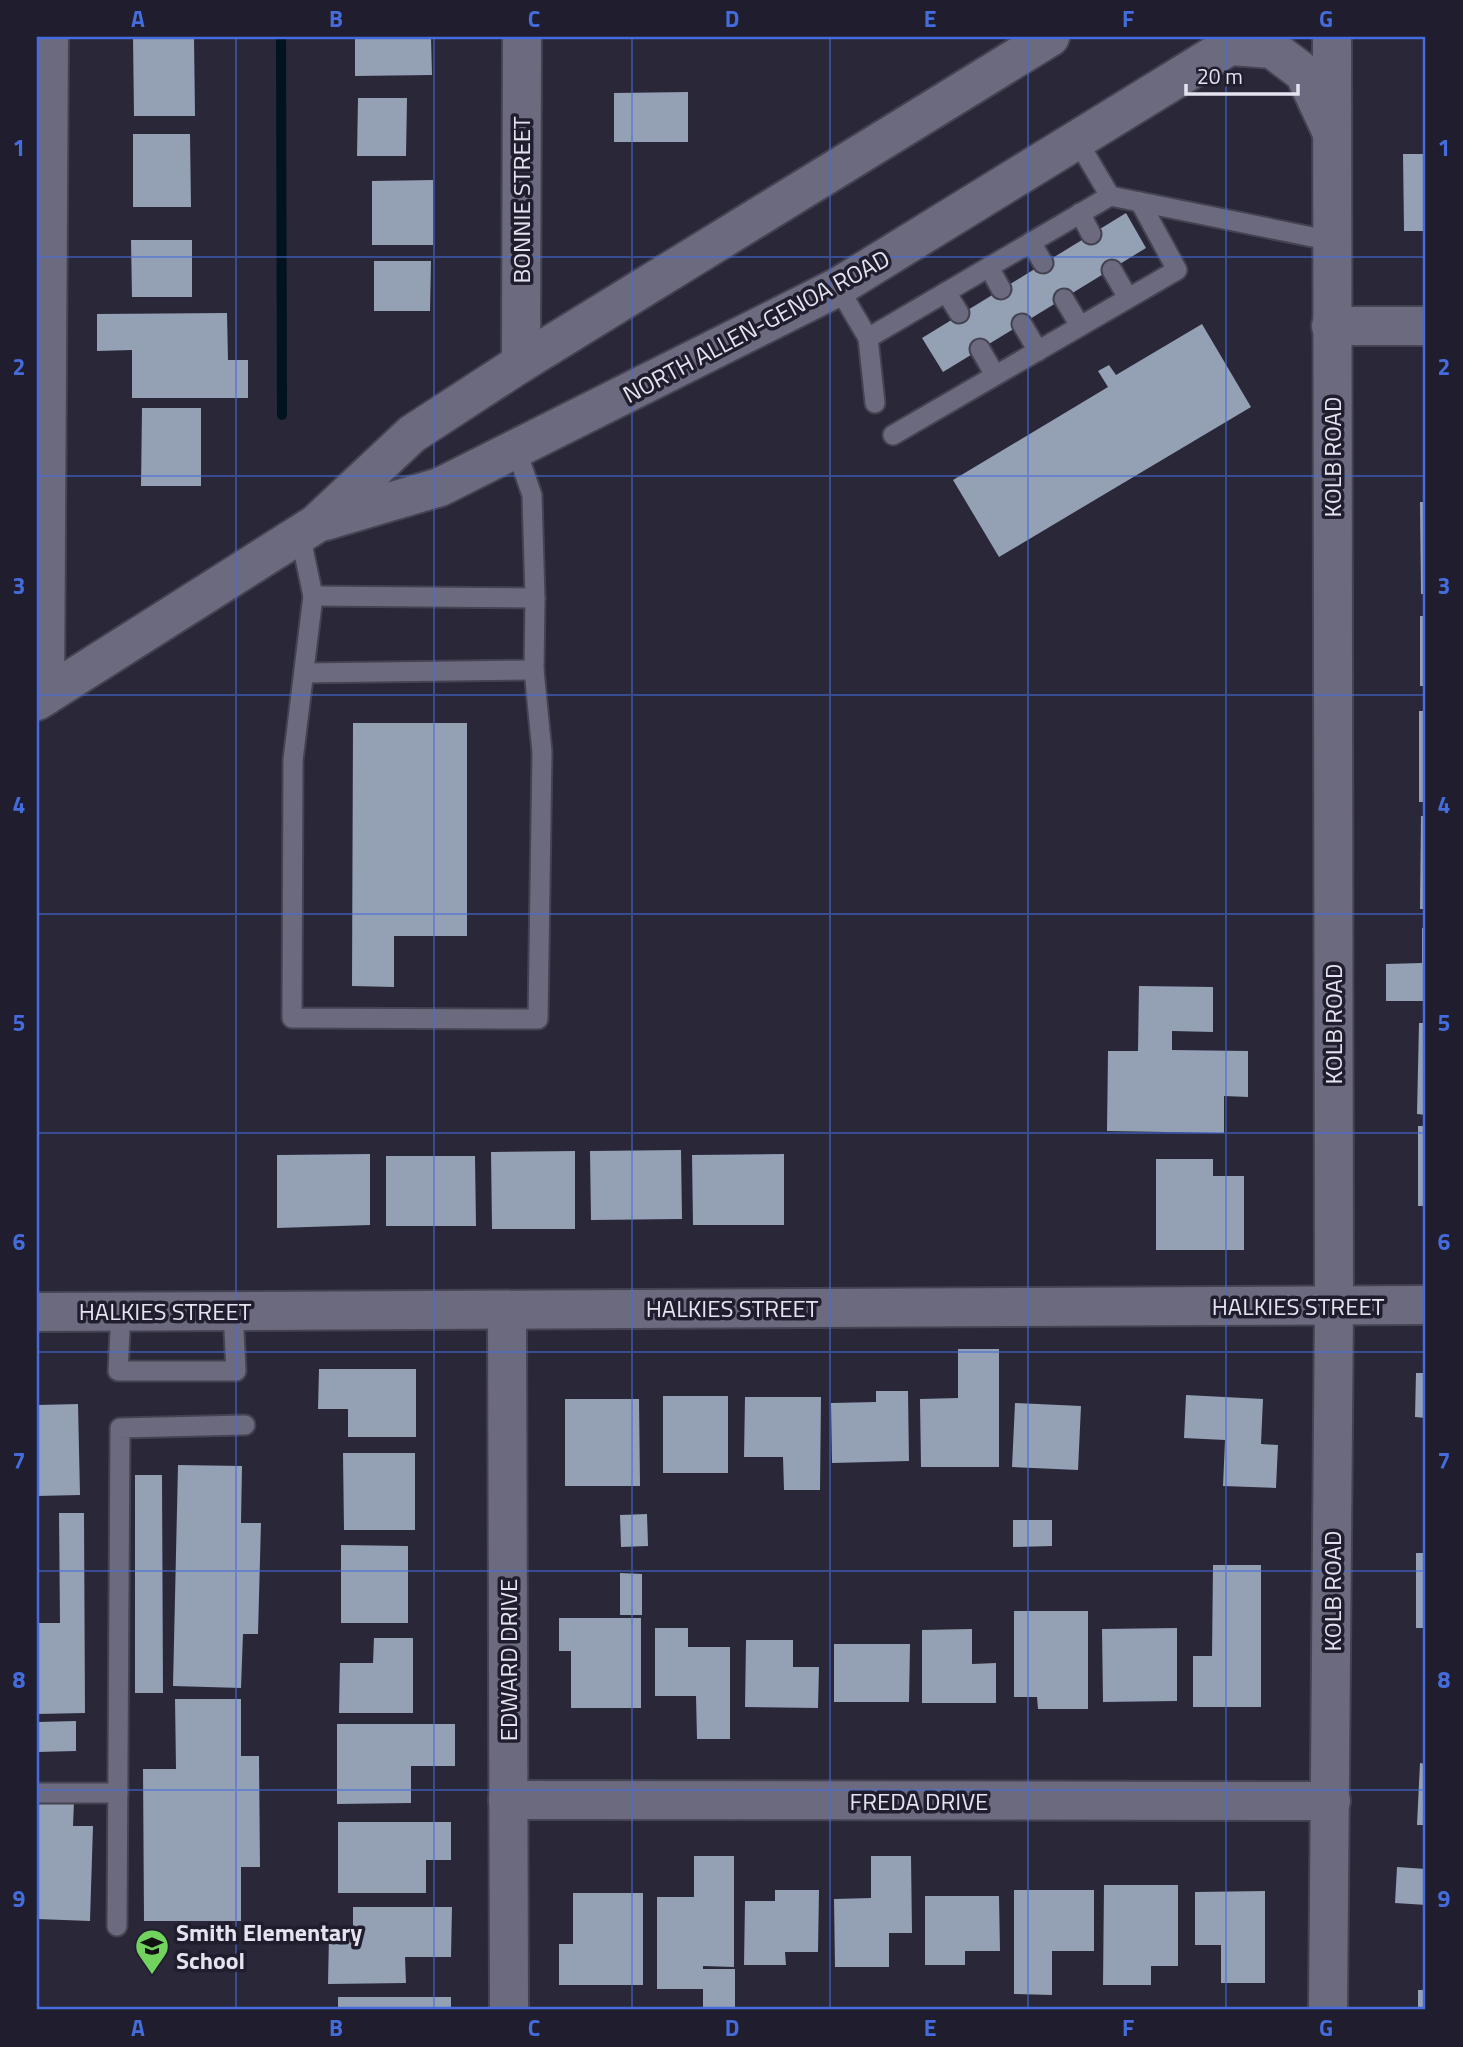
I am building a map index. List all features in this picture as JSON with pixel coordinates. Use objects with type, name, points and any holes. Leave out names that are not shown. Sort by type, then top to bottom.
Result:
[{"type":"street","points":[[41,699],[49,37]]},
{"type":"street","name":"BONNIE STREET","points":[[521,363],[522,37]]},
{"type":"street","name":"NORTH ALLEN-GENOA ROAD","points":[[41,699],[308,529],[412,434],[521,363],[1050,37]]},
{"type":"street","name":"KOLB ROAD","points":[[1328,2010],[1334,1306],[1332,37]]},
{"type":"street","points":[[1238,41],[1272,49],[1304,73],[1332,133]]},
{"type":"street","name":"NORTH ALLEN-GENOA ROAD","points":[[308,529],[440,487],[838,287],[1238,41]]},
{"type":"street","points":[[1331,326],[1426,327]]},
{"type":"street","name":"HALKIES STREET","points":[[37,1311],[1426,1305]]},
{"type":"street","name":"EDWARD DRIVE","points":[[507,1310],[509,2010]]},
{"type":"street","name":"FREDA DRIVE","points":[[508,1800],[1331,1801]]},
{"type":"lane","points":[[1077,140],[1110,196]]},
{"type":"lane","points":[[868,338],[1110,196],[1332,241]]},
{"type":"lane","points":[[893,435],[1177,270],[1140,202]]},
{"type":"lane","points":[[1080,213],[1091,234]]},
{"type":"lane","points":[[1031,242],[1043,263]]},
{"type":"lane","points":[[989,267],[1001,289]]},
{"type":"lane","points":[[1112,270],[1128,298]]},
{"type":"lane","points":[[838,287],[868,338],[875,403]]},
{"type":"lane","points":[[946,292],[959,313]]},
{"type":"lane","points":[[1064,299],[1080,326]]},
{"type":"lane","points":[[1022,324],[1038,351]]},
{"type":"lane","points":[[980,349],[995,375]]},
{"type":"lane","points":[[308,529],[313,596],[293,760],[292,1018],[538,1019],[542,752],[534,670],[533,495],[516,449]]},
{"type":"lane","points":[[313,596],[535,598]]},
{"type":"lane","points":[[304,673],[534,670]]},
{"type":"lane","points":[[121,1311],[118,1371],[236,1371],[233,1311]]},
{"type":"lane","points":[[117,1926],[120,1429],[245,1425]]},
{"type":"lane","points":[[37,1793],[118,1793]]},
{"type":"building","points":[[133,37],[194,37],[195,116],[134,116]]},
{"type":"building","points":[[355,37],[431,38],[432,75],[355,76]]},
{"type":"building","points":[[688,92],[688,142],[614,142],[614,93]]},
{"type":"building","points":[[358,98],[407,98],[406,156],[357,156]]},
{"type":"building","points":[[133,134],[190,134],[191,207],[133,207]]},
{"type":"building","points":[[1403,154],[1426,154],[1426,231],[1404,231]]},
{"type":"building","points":[[433,180],[433,245],[372,245],[372,181]]},
{"type":"building","points":[[1126,213],[1146,248],[943,372],[922,338]]},
{"type":"building","points":[[131,240],[192,240],[192,297],[132,297]]},
{"type":"building","points":[[374,261],[431,261],[430,311],[374,311]]},
{"type":"building","points":[[227,313],[228,360],[248,360],[248,398],[132,398],[132,350],[97,351],[97,314]]},
{"type":"building","points":[[1202,324],[1251,407],[999,557],[953,480],[1108,387],[1098,371],[1109,365],[1116,375]]},
{"type":"building","points":[[142,408],[201,408],[201,486],[141,486]]},
{"type":"building","points":[[1420,502],[1426,502],[1426,594],[1421,594]]},
{"type":"building","points":[[1420,616],[1426,616],[1426,686],[1420,686]]},
{"type":"building","points":[[1419,711],[1426,711],[1426,802],[1419,802]]},
{"type":"building","points":[[353,723],[467,723],[467,936],[394,936],[394,987],[352,986]]},
{"type":"building","points":[[1421,816],[1426,816],[1426,909],[1420,909]]},
{"type":"building","points":[[1422,928],[1426,928],[1426,1001],[1386,1001],[1386,964],[1422,963]]},
{"type":"building","points":[[1139,986],[1213,987],[1213,1032],[1172,1031],[1172,1050],[1248,1051],[1248,1097],[1224,1096],[1224,1133],[1107,1131],[1108,1051],[1138,1051]]},
{"type":"building","points":[[1419,1023],[1426,1023],[1426,1115],[1417,1114]]},
{"type":"building","points":[[1418,1126],[1426,1126],[1426,1206],[1418,1206]]},
{"type":"building","points":[[681,1150],[682,1219],[591,1220],[590,1151]]},
{"type":"building","points":[[575,1151],[575,1229],[492,1229],[491,1152]]},
{"type":"building","points":[[370,1154],[370,1225],[277,1228],[277,1155]]},
{"type":"building","points":[[784,1154],[784,1225],[693,1225],[692,1155]]},
{"type":"building","points":[[386,1156],[475,1156],[476,1226],[386,1226]]},
{"type":"building","points":[[1156,1159],[1213,1159],[1213,1176],[1244,1176],[1244,1250],[1156,1250]]},
{"type":"building","points":[[958,1349],[999,1349],[999,1467],[921,1467],[920,1399],[958,1398]]},
{"type":"building","points":[[319,1369],[416,1369],[416,1437],[348,1437],[348,1409],[318,1409]]},
{"type":"building","points":[[1416,1373],[1426,1373],[1426,1418],[1415,1417]]},
{"type":"building","points":[[876,1391],[908,1391],[909,1461],[832,1463],[831,1403],[876,1402]]},
{"type":"building","points":[[1186,1395],[1263,1399],[1261,1444],[1278,1445],[1276,1488],[1223,1486],[1225,1440],[1184,1438]]},
{"type":"building","points":[[663,1396],[728,1396],[728,1473],[663,1473]]},
{"type":"building","points":[[745,1397],[821,1397],[820,1490],[784,1490],[783,1457],[744,1457]]},
{"type":"building","points":[[565,1399],[639,1399],[640,1486],[565,1486]]},
{"type":"building","points":[[1015,1403],[1081,1406],[1078,1470],[1012,1467]]},
{"type":"building","points":[[78,1404],[80,1495],[37,1496],[37,1405]]},
{"type":"building","points":[[343,1453],[415,1453],[415,1530],[344,1530]]},
{"type":"building","points":[[178,1465],[242,1466],[241,1523],[261,1523],[258,1634],[243,1634],[241,1688],[173,1686]]},
{"type":"building","points":[[135,1475],[162,1475],[163,1693],[135,1693]]},
{"type":"building","points":[[59,1513],[84,1513],[85,1713],[37,1714],[37,1623],[60,1623]]},
{"type":"building","points":[[647,1514],[648,1546],[621,1547],[620,1515]]},
{"type":"building","points":[[1013,1520],[1052,1520],[1052,1546],[1013,1547]]},
{"type":"building","points":[[341,1545],[408,1546],[408,1623],[341,1623]]},
{"type":"building","points":[[1416,1553],[1426,1553],[1426,1628],[1416,1628]]},
{"type":"building","points":[[1213,1565],[1261,1565],[1261,1707],[1193,1707],[1193,1656],[1212,1656]]},
{"type":"building","points":[[620,1573],[642,1574],[642,1615],[620,1615]]},
{"type":"building","points":[[1014,1611],[1088,1611],[1088,1709],[1038,1709],[1037,1697],[1014,1697]]},
{"type":"building","points":[[559,1618],[641,1618],[641,1708],[571,1708],[571,1651],[559,1651]]},
{"type":"building","points":[[655,1628],[688,1628],[688,1647],[730,1647],[730,1739],[697,1739],[696,1696],[655,1696]]},
{"type":"building","points":[[1177,1628],[1177,1701],[1103,1702],[1102,1629]]},
{"type":"building","points":[[972,1629],[972,1664],[996,1663],[996,1703],[922,1703],[922,1630]]},
{"type":"building","points":[[374,1638],[413,1638],[413,1713],[339,1713],[340,1663],[373,1663]]},
{"type":"building","points":[[746,1640],[793,1640],[793,1667],[819,1667],[818,1708],[745,1707]]},
{"type":"building","points":[[834,1644],[910,1644],[909,1702],[834,1702]]},
{"type":"building","points":[[175,1699],[241,1699],[241,1756],[259,1756],[260,1867],[241,1867],[241,1921],[144,1921],[143,1769],[176,1769]]},
{"type":"building","points":[[76,1721],[76,1751],[37,1752],[37,1722]]},
{"type":"building","points":[[337,1724],[455,1724],[455,1766],[411,1766],[411,1803],[337,1804]]},
{"type":"building","points":[[1420,1763],[1426,1764],[1426,1825],[1417,1825]]},
{"type":"building","points":[[37,1800],[74,1801],[73,1826],[93,1826],[90,1921],[37,1919]]},
{"type":"building","points":[[338,1822],[451,1822],[451,1860],[426,1860],[426,1893],[338,1893]]},
{"type":"building","points":[[694,1856],[734,1856],[734,1967],[703,1966],[703,1969],[735,1969],[735,2010],[703,2010],[703,1989],[657,1989],[657,1897],[694,1897]]},
{"type":"building","points":[[871,1856],[911,1856],[912,1933],[889,1933],[889,1967],[835,1967],[834,1899],[871,1898]]},
{"type":"building","points":[[1397,1867],[1426,1869],[1426,1905],[1395,1903]]},
{"type":"building","points":[[1104,1885],[1178,1885],[1178,1966],[1151,1966],[1151,1985],[1103,1985]]},
{"type":"building","points":[[775,1890],[819,1890],[818,1952],[785,1952],[786,1965],[744,1965],[745,1901],[775,1901]]},
{"type":"building","points":[[1014,1890],[1094,1890],[1094,1951],[1052,1951],[1052,1995],[1014,1994]]},
{"type":"building","points":[[1265,1891],[1265,1983],[1221,1983],[1221,1945],[1195,1945],[1195,1892]]},
{"type":"building","points":[[573,1893],[643,1893],[643,1985],[559,1985],[559,1944],[573,1944]]},
{"type":"building","points":[[925,1896],[999,1896],[1000,1951],[965,1951],[965,1965],[925,1965]]},
{"type":"building","points":[[353,1907],[452,1907],[451,1957],[405,1957],[406,1983],[328,1984],[329,1935],[353,1936]]},
{"type":"building","points":[[1418,1990],[1426,1990],[1426,2010],[1418,2010]]},
{"type":"building","points":[[338,1997],[451,1997],[451,2010],[338,2010]]},
{"type":"waterway","points":[[281,37],[282,415]]},
{"type":"place","name":"Smith Elementary School","points":[[152,1976]]}]
